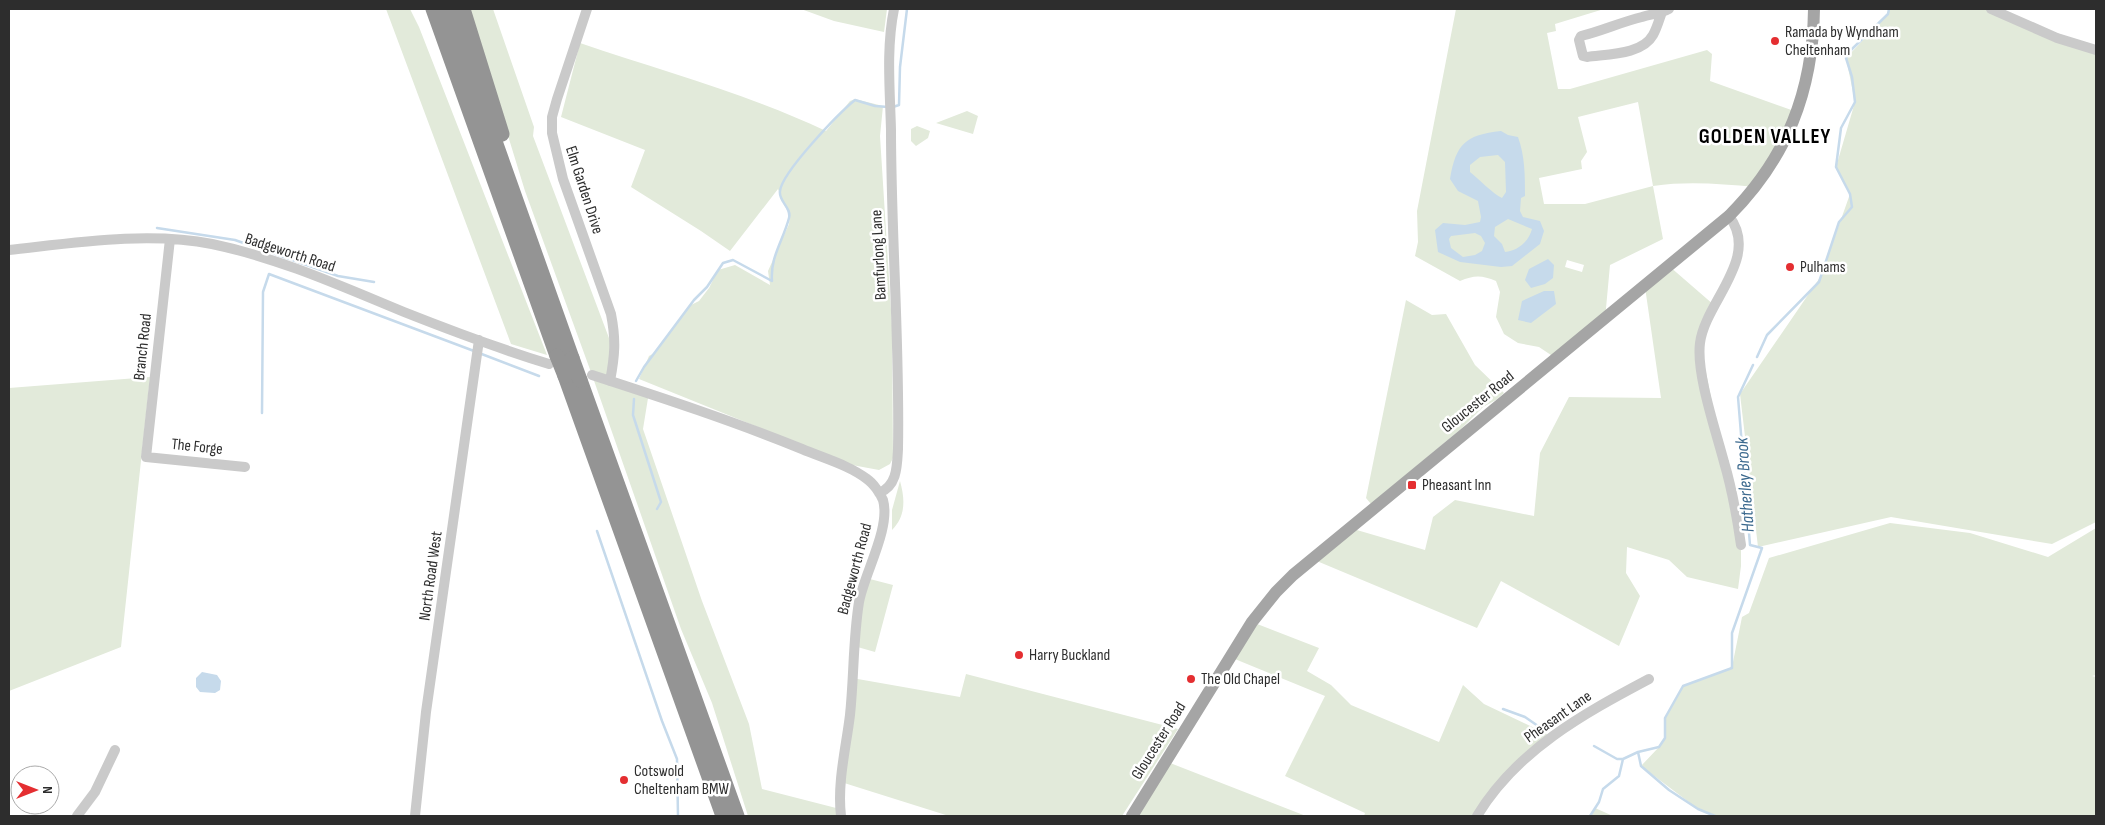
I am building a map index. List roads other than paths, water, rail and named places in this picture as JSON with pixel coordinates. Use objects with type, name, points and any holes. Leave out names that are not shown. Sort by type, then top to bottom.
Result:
[{"type":"highway","points":[[422,9],[483,149]]},
{"type":"highway","points":[[433,9],[723,816]]},
{"type":"highway","points":[[448,9],[543,278]]},
{"type":"highway","points":[[464,9],[543,278],[560,359],[586,377],[737,816]]},
{"type":"main road","name":"Gloucester Road","points":[[1132,816],[1252,622],[1276,592],[1293,575],[1728,216],[1747,197],[1767,172],[1792,126],[1809,69],[1814,9]]},
{"type":"street","name":"Elm Garden Drive","points":[[586,9],[552,117],[552,134],[563,179],[616,336],[616,354],[610,381]]},
{"type":"street","name":"Bamfurlong Lane","points":[[879,493],[887,490],[892,483],[897,467],[898,450],[898,326],[891,179],[889,49],[894,9]]},
{"type":"street","points":[[1991,9],[2057,38],[2096,50]]},
{"type":"street","points":[[1666,11],[1652,36],[1645,43],[1632,50],[1583,56],[1581,36],[1602,31],[1642,16],[1666,11]]},
{"type":"street","points":[[1728,216],[1737,228],[1737,255],[1727,283],[1703,328],[1700,358],[1732,496],[1741,545]]},
{"type":"street","name":"Badgeworth Road","points":[[9,250],[88,241],[170,239],[211,244],[266,258],[331,281],[479,340],[560,359]]},
{"type":"street","name":"Branch Road","points":[[146,457],[170,239]]},
{"type":"street","name":"North Road West","points":[[415,816],[426,712],[479,340]]},
{"type":"street","points":[[586,377],[610,381],[649,392],[753,429],[850,469],[868,480],[879,493]]},
{"type":"street","name":"The Forge","points":[[146,457],[244,467]]},
{"type":"street","name":"Badgeworth Road","points":[[841,816],[841,782],[850,714],[859,600],[884,517],[883,501],[879,493]]},
{"type":"street","name":"Pheasant Lane","points":[[1478,816],[1517,766],[1551,736],[1582,715],[1649,679]]},
{"type":"street","points":[[77,816],[95,792],[115,750]]},
{"type":"water","points":[[1501,131],[1518,137],[1525,181],[1525,196],[1521,198],[1520,211],[1523,217],[1540,221],[1544,231],[1540,244],[1512,266],[1501,267],[1460,262],[1438,252],[1435,230],[1443,223],[1465,225],[1480,222],[1478,201],[1458,191],[1450,179],[1455,157],[1464,143],[1479,135]],"holes":[[[1498,155],[1505,162],[1506,192],[1502,198],[1470,172],[1470,165],[1480,157]],[[1508,219],[1532,229],[1522,245],[1514,250],[1505,252],[1502,244],[1494,236],[1495,227]],[[1475,233],[1481,236],[1485,243],[1482,251],[1475,255],[1463,257],[1451,248],[1449,239],[1451,236]]]},
{"type":"water","points":[[1548,259],[1554,265],[1553,278],[1545,284],[1531,288],[1525,280],[1529,269]]},
{"type":"water","points":[[1544,291],[1554,291],[1556,304],[1531,323],[1518,320],[1522,301]]},
{"type":"water","points":[[202,672],[217,675],[221,681],[220,690],[215,693],[200,692],[196,687],[196,678]]},
{"type":"waterway","points":[[893,107],[899,105],[900,67],[907,9]]},
{"type":"waterway","name":"Hatherley Brook","points":[[1757,357],[1767,335],[1819,282],[1839,222],[1852,207],[1850,194],[1836,167],[1841,128],[1855,102],[1852,77],[1846,58],[1851,50],[1888,14],[1889,9]]},
{"type":"waterway","points":[[636,381],[644,367],[694,300],[707,287],[723,263],[733,260],[772,281],[773,264],[789,218],[789,211],[781,198],[780,191],[790,171],[825,129],[855,100],[875,106],[888,107]]},
{"type":"waterway","points":[[157,228],[235,240],[338,276],[374,282]]},
{"type":"waterway","points":[[262,413],[263,292],[269,274],[474,351]]},
{"type":"waterway","points":[[479,353],[539,376]]},
{"type":"waterway","name":"Hatherley Brook","points":[[1590,816],[1599,802],[1603,789],[1619,776],[1623,759],[1638,752],[1659,747],[1665,738],[1665,718],[1683,686],[1732,668],[1732,633],[1762,548],[1750,545],[1738,397],[1753,365]]},
{"type":"waterway","points":[[634,399],[633,415],[661,502],[657,509]]},
{"type":"waterway","points":[[597,531],[662,721],[677,759],[678,816]]},
{"type":"waterway","points":[[1503,709],[1525,717],[1538,726],[1550,729]]},
{"type":"waterway","points":[[1594,746],[1617,759],[1623,759]]},
{"type":"waterway","points":[[1638,752],[1641,766],[1669,790],[1698,809],[1715,816]]},
{"type":"place","name":"Ramada by Wyndham Cheltenham","points":[[1775,41]]},
{"type":"place","name":"Pulhams","points":[[1790,267]]},
{"type":"place","name":"Pheasant Inn","points":[[1412,485]]},
{"type":"place","name":"Harry Buckland","points":[[1019,655]]},
{"type":"place","name":"The Old Chapel","points":[[1191,679]]},
{"type":"place","name":"Cotswold Cheltenham BMW","points":[[624,780]]},
{"type":"district","name":"GOLDEN VALLEY","points":[[1765,136]]}]
